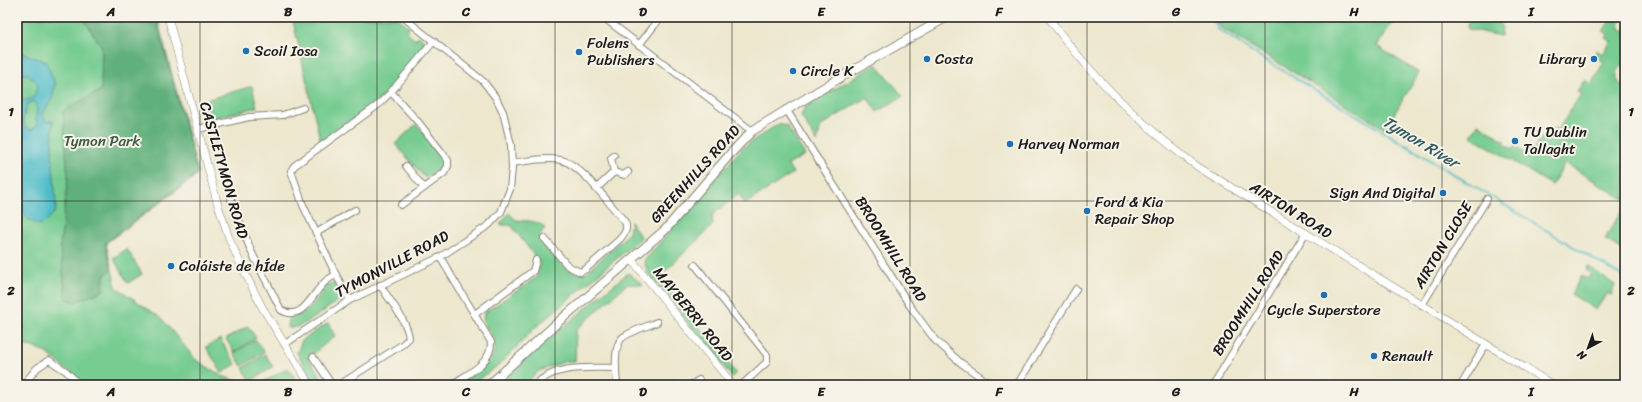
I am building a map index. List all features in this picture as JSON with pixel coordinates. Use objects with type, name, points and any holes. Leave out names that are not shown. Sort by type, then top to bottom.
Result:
[{"type":"main road","name":"GREENHILLS ROAD","points":[[489,385],[556,324],[632,260],[666,229],[731,152],[752,131],[786,109],[948,17]]},
{"type":"street","name":"CASTLETYMON ROAD","points":[[168,17],[217,202],[229,238],[240,265],[258,300],[310,385]]},
{"type":"street","name":"TYMONVILLE ROAD","points":[[285,344],[350,300],[440,257],[489,224],[501,212],[510,189],[512,162],[508,128],[503,112],[496,98],[483,81],[404,17]]},
{"type":"street","points":[[603,17],[752,131]]},
{"type":"street","points":[[639,44],[660,17]]},
{"type":"street","points":[[926,17],[932,26]]},
{"type":"street","name":"AIRTON ROAD","points":[[1048,17],[1081,60],[1104,86],[1174,149],[1221,182],[1553,385]]},
{"type":"street","points":[[350,300],[336,275],[300,199],[291,171],[294,166],[351,126],[391,92],[434,42]]},
{"type":"street","points":[[391,92],[420,123],[448,160],[448,166],[444,173],[401,205]]},
{"type":"street","points":[[198,129],[249,117],[283,114],[303,108]]},
{"type":"street","name":"BROOMHILL ROAD","points":[[786,109],[915,313],[935,340],[961,363],[992,385]]},
{"type":"street","points":[[614,156],[611,158],[614,172]]},
{"type":"street","points":[[512,162],[548,159],[561,160],[574,164],[625,222],[627,228],[620,239],[586,269],[580,272],[568,266],[544,238]]},
{"type":"street","points":[[406,166],[424,188]]},
{"type":"street","points":[[596,189],[614,172]]},
{"type":"street","points":[[614,172],[624,175],[628,172]]},
{"type":"street","points":[[231,199],[251,251],[281,310],[288,314],[294,313],[306,307],[325,282],[336,275]]},
{"type":"street","name":"AIRTON CLOSE","points":[[1422,305],[1487,199]]},
{"type":"street","points":[[316,233],[355,210]]},
{"type":"street","name":"BROOMHILL ROAD","points":[[1213,385],[1305,234]]},
{"type":"street","points":[[440,257],[491,342],[492,350],[486,360],[452,385]]},
{"type":"street","points":[[474,314],[533,271],[536,260]]},
{"type":"street","name":"MAYBERRY ROAD","points":[[632,260],[734,385]]},
{"type":"street","points":[[695,265],[767,355],[767,362],[742,385]]},
{"type":"street","points":[[339,385],[403,344],[409,338],[409,332],[380,285]]},
{"type":"street","points":[[1016,385],[1076,289]]},
{"type":"street","points":[[617,385],[616,368],[618,345],[622,338],[657,322]]},
{"type":"street","points":[[1461,385],[1486,344]]},
{"type":"street","points":[[313,357],[332,385]]},
{"type":"street","points":[[23,385],[37,368],[49,360],[66,371],[80,385]]},
{"type":"street","points":[[535,385],[541,379],[550,374],[567,369],[616,368]]},
{"type":"street","points":[[691,385],[699,380]]},
{"type":"green space","name":"Tymon Park","points":[[17,17],[157,17],[198,173],[191,180],[106,243],[116,287],[161,318],[196,360],[222,376],[250,385],[81,385],[60,364],[45,352],[27,346],[17,346]]},
{"type":"green space","points":[[82,17],[155,17],[198,173],[105,243],[111,270],[104,276],[103,291],[75,302],[66,299],[60,247],[68,178],[63,111],[101,90],[102,47]]},
{"type":"green space","points":[[292,17],[397,17],[409,27],[407,33],[415,40],[418,36],[422,38],[425,46],[380,99],[321,144]]},
{"type":"green space","points":[[1215,17],[1396,17],[1377,46],[1419,73],[1385,129],[1220,27]]},
{"type":"green space","points":[[1473,17],[1489,17],[1499,22],[1502,26],[1501,36],[1468,29],[1468,23]]},
{"type":"green space","points":[[1609,17],[1622,17],[1619,24],[1621,31],[1625,29],[1626,55],[1617,73],[1617,77],[1620,84],[1625,88],[1625,200],[1565,163],[1552,185],[1471,136],[1478,124],[1505,141],[1504,144],[1513,149],[1515,147],[1530,157],[1542,137],[1548,140],[1555,128],[1558,130],[1581,94],[1577,91],[1585,80],[1591,84],[1604,62],[1594,55],[1597,50],[1603,54],[1611,41],[1606,38],[1608,34],[1603,31],[1611,19]]},
{"type":"green space","points":[[876,64],[903,96],[877,112],[867,97],[821,126],[817,142],[801,116],[805,107]]},
{"type":"green space","points":[[252,86],[257,107],[211,119],[206,100]]},
{"type":"green space","points":[[416,124],[439,151],[444,163],[442,167],[425,178],[395,144]]},
{"type":"green space","points":[[778,124],[787,126],[805,155],[788,165],[793,173],[745,204],[739,194],[712,215],[713,225],[659,277],[736,373],[732,377],[648,273],[644,261],[742,148]]},
{"type":"green space","points":[[1625,205],[1625,252],[1605,239]]},
{"type":"green space","points":[[509,213],[516,220],[535,222],[542,225],[545,228],[538,237],[559,262],[571,271],[578,273],[586,273],[624,238],[629,232],[631,222],[641,238],[537,326],[499,365],[470,385],[457,385],[486,364],[494,352],[494,344],[491,335],[484,322],[484,313],[537,277],[540,263],[511,225],[500,225]]},
{"type":"green space","points":[[127,249],[142,274],[128,283],[113,258]]},
{"type":"green space","points":[[1588,266],[1615,285],[1611,295],[1607,293],[1596,310],[1571,294],[1582,276],[1588,279],[1591,273],[1586,270]]},
{"type":"green space","points":[[628,273],[643,285],[627,284],[576,330],[575,361],[566,361],[539,371],[524,385],[493,385]]},
{"type":"green space","points":[[334,283],[340,294],[339,300],[300,326],[288,328],[289,317],[302,314],[311,306],[326,285]]},
{"type":"green space","points":[[328,323],[335,336],[308,358],[327,385],[316,385],[297,353],[302,340]]},
{"type":"green space","points":[[248,326],[256,338],[234,352],[226,339]]},
{"type":"green space","points":[[220,339],[236,364],[222,373],[206,347]]},
{"type":"green space","points":[[256,340],[264,352],[242,366],[234,353]]},
{"type":"green space","points":[[265,354],[273,367],[251,381],[243,368]]},
{"type":"green space","points":[[288,368],[299,385],[258,385]]},
{"type":"water","points":[[20,52],[46,62],[55,84],[52,100],[42,113],[45,121],[53,121],[52,150],[56,206],[55,212],[42,225],[32,222],[24,213],[23,180],[17,173],[17,91],[25,101],[34,97],[38,84],[28,74],[19,74],[17,76],[17,53]],"holes":[[[33,101],[37,104],[36,120],[38,124],[32,130],[25,127],[23,120],[27,104]]]},
{"type":"waterway","name":"Tymon River","points":[[1212,17],[1218,29],[1262,58],[1625,278]]},
{"type":"place","name":"Scoil Iosa","points":[[246,51]]},
{"type":"place","name":"Folens Publishers","points":[[579,52]]},
{"type":"place","name":"Costa","points":[[927,59]]},
{"type":"place","name":"Library","points":[[1594,59]]},
{"type":"place","name":"Circle K","points":[[793,71]]},
{"type":"place","name":"TU Dublin Tallaght","points":[[1515,141]]},
{"type":"place","name":"Harvey Norman","points":[[1010,144]]},
{"type":"place","name":"Sign And Digital","points":[[1443,193]]},
{"type":"place","name":"Ford & Kia Repair Shop","points":[[1087,211]]},
{"type":"place","name":"Coláiste de hÍde","points":[[171,266]]},
{"type":"place","name":"Cycle Superstore","points":[[1324,295]]},
{"type":"place","name":"Renault","points":[[1374,356]]}]
